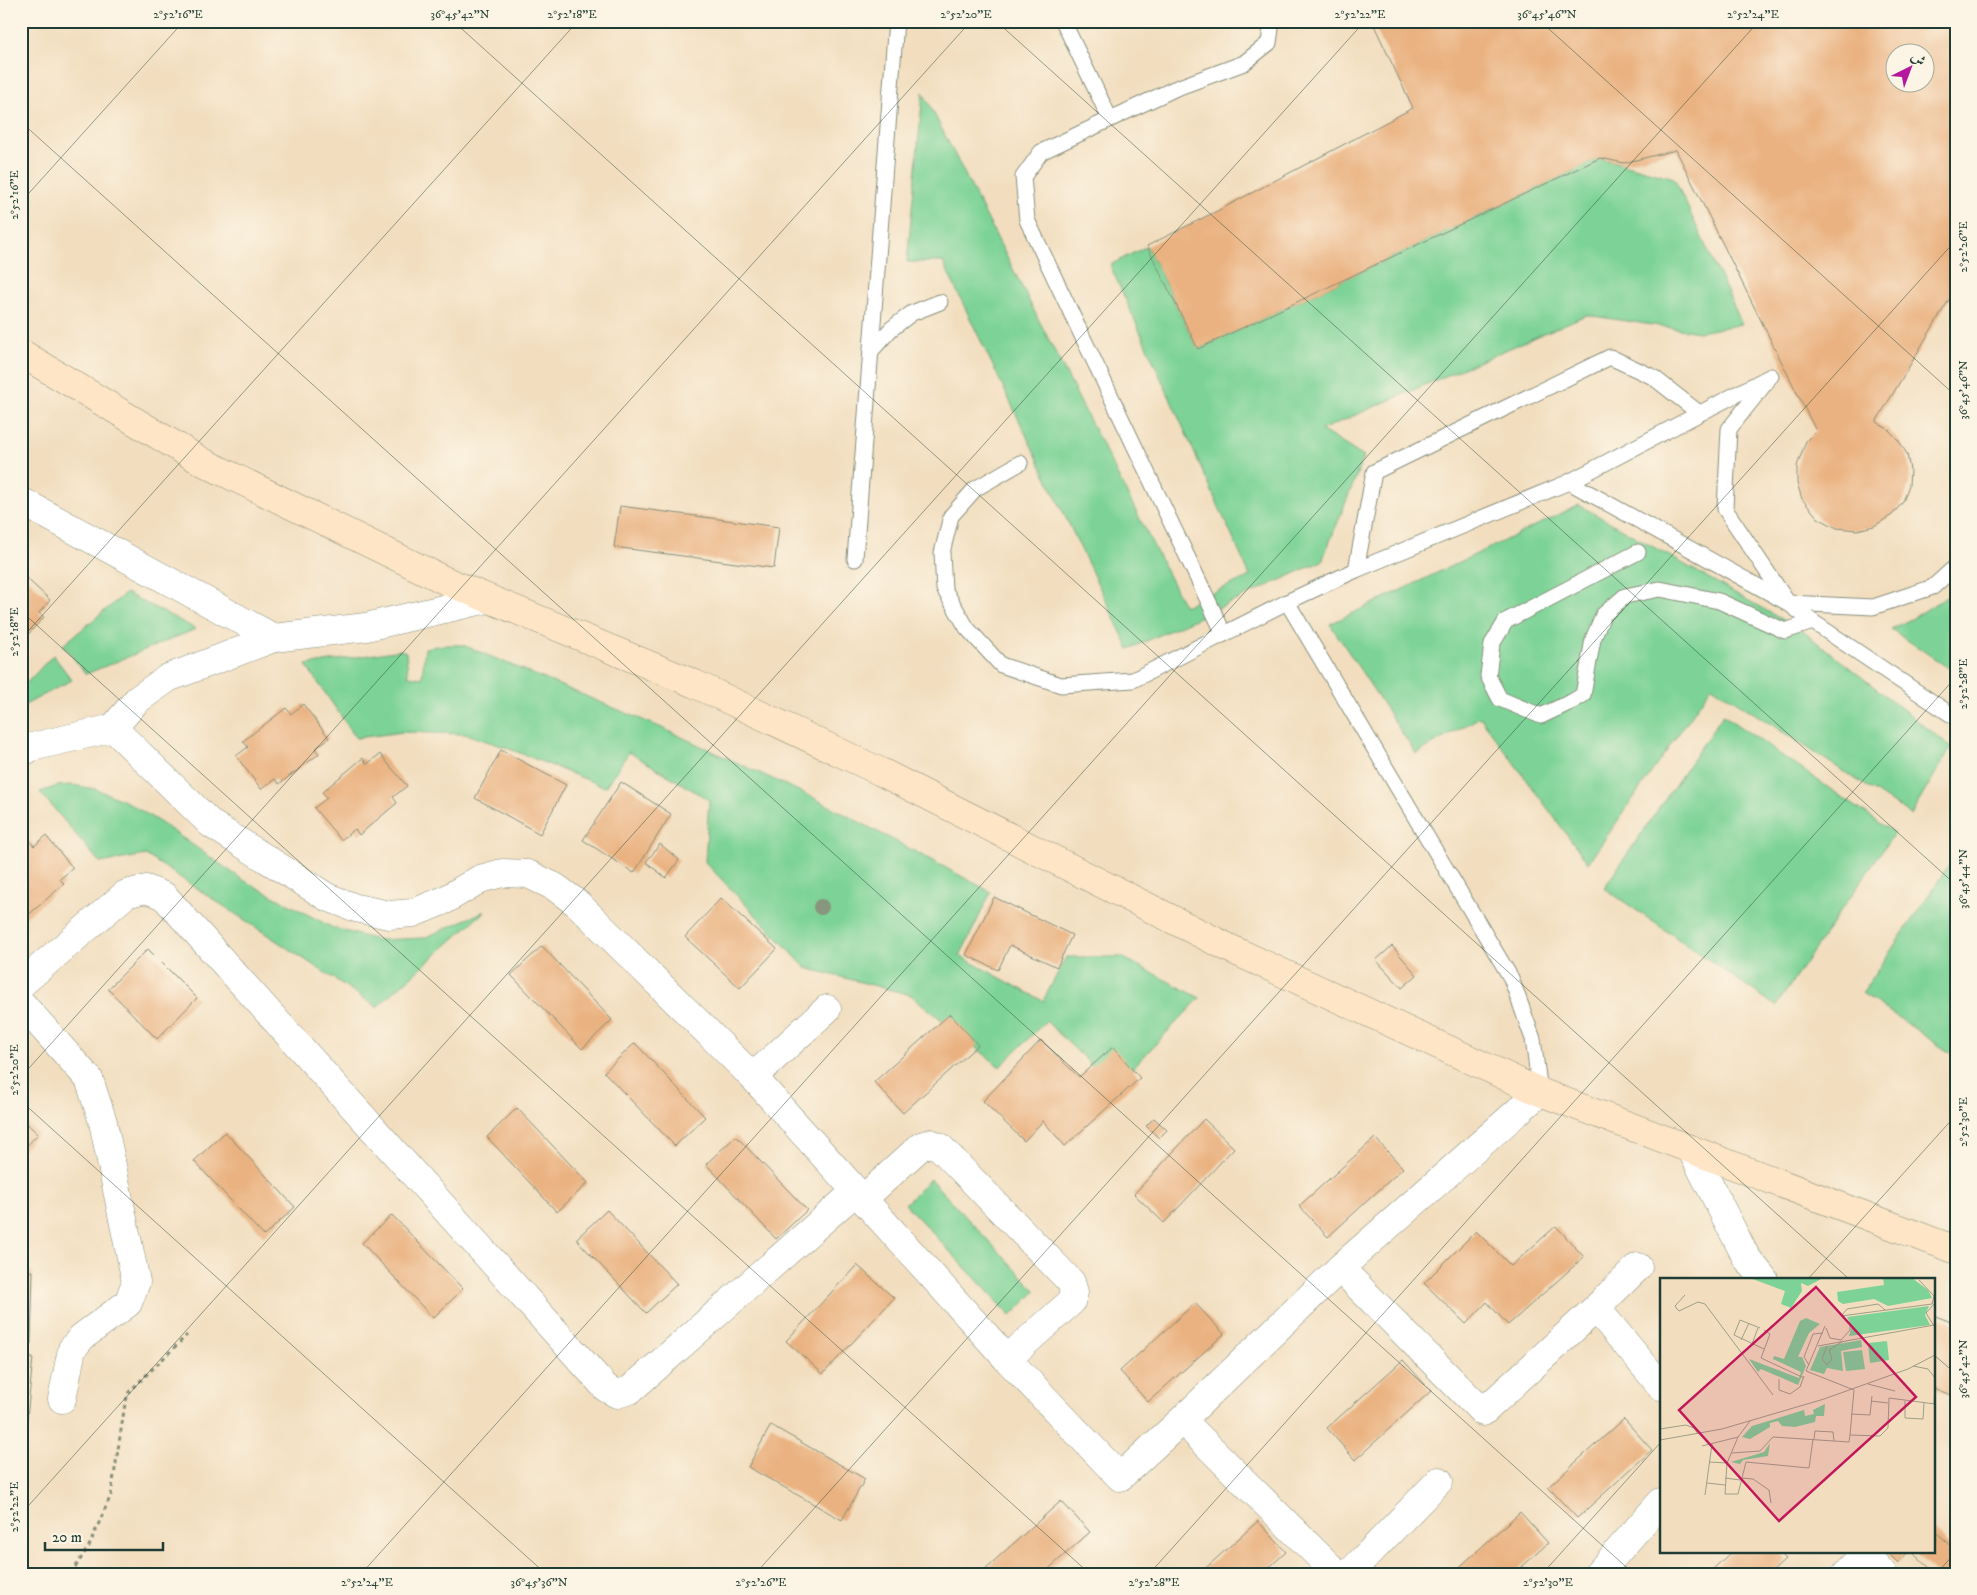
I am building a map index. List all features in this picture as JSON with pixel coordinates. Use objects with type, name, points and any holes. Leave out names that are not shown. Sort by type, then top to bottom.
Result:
[{"type":"main road","points":[[21,353],[201,461],[446,582],[704,688],[881,772],[1231,950],[1540,1092],[1956,1250]]},
{"type":"street","points":[[21,500],[274,638]]},
{"type":"street","points":[[21,753],[32,747],[113,728],[137,700],[168,678],[274,638],[366,627],[487,599]]},
{"type":"street","points":[[113,728],[211,824],[327,897],[356,908],[389,915],[414,913],[445,900],[480,879],[502,873],[528,874],[555,887],[578,904],[752,1077],[1007,1359],[1120,1476],[1182,1420],[1340,1268],[1540,1092]]},
{"type":"street","points":[[21,984],[126,894],[146,889],[164,896],[599,1381],[606,1388],[617,1394],[630,1390],[859,1195],[920,1146],[930,1143],[940,1147],[1071,1282],[1074,1292],[1071,1302],[1007,1359]]},
{"type":"street","points":[[21,1003],[89,1079],[104,1122],[136,1282],[128,1303],[82,1337],[72,1349],[62,1399]]},
{"type":"street","points":[[752,1077],[827,1009]]},
{"type":"street","points":[[1691,1149],[1746,1257],[1763,1278]]},
{"type":"street","points":[[1340,1268],[1483,1412],[1638,1267]]},
{"type":"street","points":[[1596,1308],[1660,1385]]},
{"type":"street","points":[[1182,1420],[1337,1574]]},
{"type":"street","points":[[1349,1574],[1439,1481]]},
{"type":"street","points":[[1598,1574],[1660,1503]]},
{"type":"street","points":[[1846,1574],[1870,1560]]},
{"type":"lane","points":[[855,560],[896,21]]},
{"type":"lane","points":[[1063,21],[1110,119]]},
{"type":"lane","points":[[1224,634],[1027,220],[1023,176],[1041,152],[1174,89],[1244,63],[1269,43],[1272,21]]},
{"type":"lane","points":[[871,351],[891,329],[912,312],[940,302]]},
{"type":"lane","points":[[1356,570],[1374,472],[1610,357],[1653,377],[1700,413]]},
{"type":"lane","points":[[1020,464],[976,489],[951,516],[942,553],[944,589],[966,628],[1001,665],[1061,686],[1133,680],[1286,602],[1356,570],[1569,482],[1771,376],[1729,429],[1724,509],[1788,602]]},
{"type":"lane","points":[[1569,482],[1788,602],[1813,622],[1956,718]]},
{"type":"lane","points":[[1638,552],[1506,621],[1492,644],[1488,676],[1500,699],[1541,716],[1583,695],[1593,639],[1603,615],[1625,596],[1660,589],[1719,601],[1785,631],[1813,622]]},
{"type":"lane","points":[[1788,602],[1873,606],[1933,587],[1956,566]]},
{"type":"lane","points":[[1286,602],[1511,978],[1533,1039],[1540,1092]]},
{"type":"path","points":[[71,1574],[88,1546],[111,1495],[125,1404],[129,1392],[187,1335]]},
{"type":"green space","points":[[923,92],[1184,606],[1250,576],[1110,265],[1147,246],[1198,349],[1600,158],[1674,178],[1742,324],[1699,332],[1586,315],[1321,430],[1364,457],[1322,561],[1129,649],[943,262],[907,262]]},
{"type":"green space","points":[[1579,505],[1804,632],[1951,747],[1911,815],[1712,686],[1588,863],[1480,717],[1416,754],[1330,624]]},
{"type":"green space","points":[[1956,591],[1956,673],[1891,629],[1913,618]]},
{"type":"green space","points":[[126,593],[196,629],[86,674],[63,645]]},
{"type":"green space","points":[[443,645],[463,645],[662,728],[816,799],[991,892],[960,956],[1043,1001],[1066,957],[1122,957],[1200,998],[1114,1087],[1046,1021],[1000,1067],[911,995],[806,968],[705,862],[709,800],[629,752],[605,787],[505,747],[465,734],[403,732],[356,738],[306,665],[401,650],[406,652],[408,676],[422,678],[425,648]]},
{"type":"green space","points":[[53,655],[72,680],[21,707],[21,689]]},
{"type":"green space","points":[[1723,715],[1894,833],[1776,1006],[1604,888]]},
{"type":"green space","points":[[72,785],[96,789],[129,803],[243,880],[333,928],[378,940],[424,938],[485,911],[377,1007],[146,855],[100,863],[40,792],[58,786]]},
{"type":"green space","points":[[1956,855],[1956,1057],[1862,993]]},
{"type":"green space","points":[[930,1179],[1036,1291],[1011,1316],[905,1204]]},
{"type":"building","points":[[1372,21],[1956,21],[1956,288],[1876,422],[1888,429],[1899,441],[1907,454],[1910,470],[1909,485],[1903,502],[1892,515],[1874,526],[1857,530],[1837,528],[1818,518],[1802,499],[1797,483],[1797,466],[1806,441],[1816,431],[1676,150],[1624,163],[1600,158],[1198,349],[1147,246],[1413,108]]},
{"type":"building","points":[[620,506],[779,527],[774,568],[614,547]]},
{"type":"building","points":[[21,573],[50,600],[39,613],[44,617],[21,642]]},
{"type":"building","points":[[303,704],[329,738],[315,749],[319,754],[279,784],[275,779],[261,789],[236,756],[248,747],[243,741],[286,708],[291,714]]},
{"type":"building","points":[[501,750],[566,785],[540,834],[475,798]]},
{"type":"building","points":[[380,754],[407,786],[393,797],[397,803],[359,835],[355,829],[341,840],[314,808],[327,798],[322,792],[363,758],[367,764]]},
{"type":"building","points":[[621,782],[671,814],[634,873],[583,840]]},
{"type":"building","points":[[46,836],[73,868],[60,879],[64,884],[26,917],[21,910],[21,847],[29,840],[34,846]]},
{"type":"building","points":[[660,844],[679,860],[666,878],[646,862]]},
{"type":"building","points":[[994,897],[1072,935],[1057,967],[1010,945],[998,970],[966,955]]},
{"type":"building","points":[[721,898],[777,949],[740,988],[685,937]]},
{"type":"building","points":[[542,946],[612,1020],[582,1049],[511,975]]},
{"type":"building","points":[[1392,946],[1417,975],[1402,988],[1376,960]]},
{"type":"building","points":[[148,949],[197,998],[157,1039],[108,989]]},
{"type":"building","points":[[950,1014],[978,1045],[903,1113],[874,1082]]},
{"type":"building","points":[[1041,1040],[1079,1077],[1113,1047],[1140,1078],[1065,1146],[1043,1121],[1024,1141],[983,1101]]},
{"type":"building","points":[[635,1043],[705,1117],[675,1146],[604,1072]]},
{"type":"building","points":[[517,1108],[588,1183],[557,1212],[487,1137]]},
{"type":"building","points":[[21,1118],[38,1134],[21,1152]]},
{"type":"building","points":[[1154,1118],[1167,1130],[1159,1138],[1146,1126]]},
{"type":"building","points":[[1204,1119],[1234,1148],[1164,1223],[1134,1194]]},
{"type":"building","points":[[225,1132],[295,1207],[264,1236],[194,1161]]},
{"type":"building","points":[[736,1136],[807,1210],[776,1239],[706,1164]]},
{"type":"building","points":[[1375,1138],[1403,1168],[1328,1237],[1299,1206]]},
{"type":"building","points":[[607,1210],[677,1284],[646,1313],[576,1239]]},
{"type":"building","points":[[392,1215],[463,1289],[433,1318],[362,1243]]},
{"type":"building","points":[[1556,1226],[1584,1257],[1508,1325],[1487,1302],[1466,1324],[1424,1283],[1476,1231],[1511,1266]]},
{"type":"building","points":[[857,1265],[894,1298],[823,1374],[786,1341]]},
{"type":"building","points":[[21,1271],[33,1271],[31,1344],[21,1343]]},
{"type":"building","points":[[1195,1303],[1224,1334],[1148,1402],[1120,1371]]},
{"type":"building","points":[[1934,1315],[1956,1324],[1956,1397],[1934,1388]]},
{"type":"building","points":[[21,1357],[33,1358],[24,1449],[21,1448]]},
{"type":"building","points":[[1403,1360],[1431,1391],[1355,1460],[1327,1428]]},
{"type":"building","points":[[1624,1419],[1652,1450],[1577,1518],[1548,1487]]},
{"type":"building","points":[[771,1425],[865,1479],[842,1520],[748,1467]]},
{"type":"building","points":[[1061,1501],[1090,1532],[1043,1574],[990,1574],[985,1569]]},
{"type":"building","points":[[1520,1512],[1548,1543],[1514,1574],[1452,1574]]},
{"type":"building","points":[[1258,1521],[1286,1552],[1262,1574],[1199,1574]]},
{"type":"building","points":[[1934,1532],[1956,1550],[1956,1574],[1936,1574],[1914,1553],[1934,1552]]},
{"type":"building","points":[[1731,1552],[1779,1552],[1786,1559],[1770,1574],[1708,1574]]},
{"type":"building","points":[[1887,1552],[1908,1552],[1898,1563]]}]
